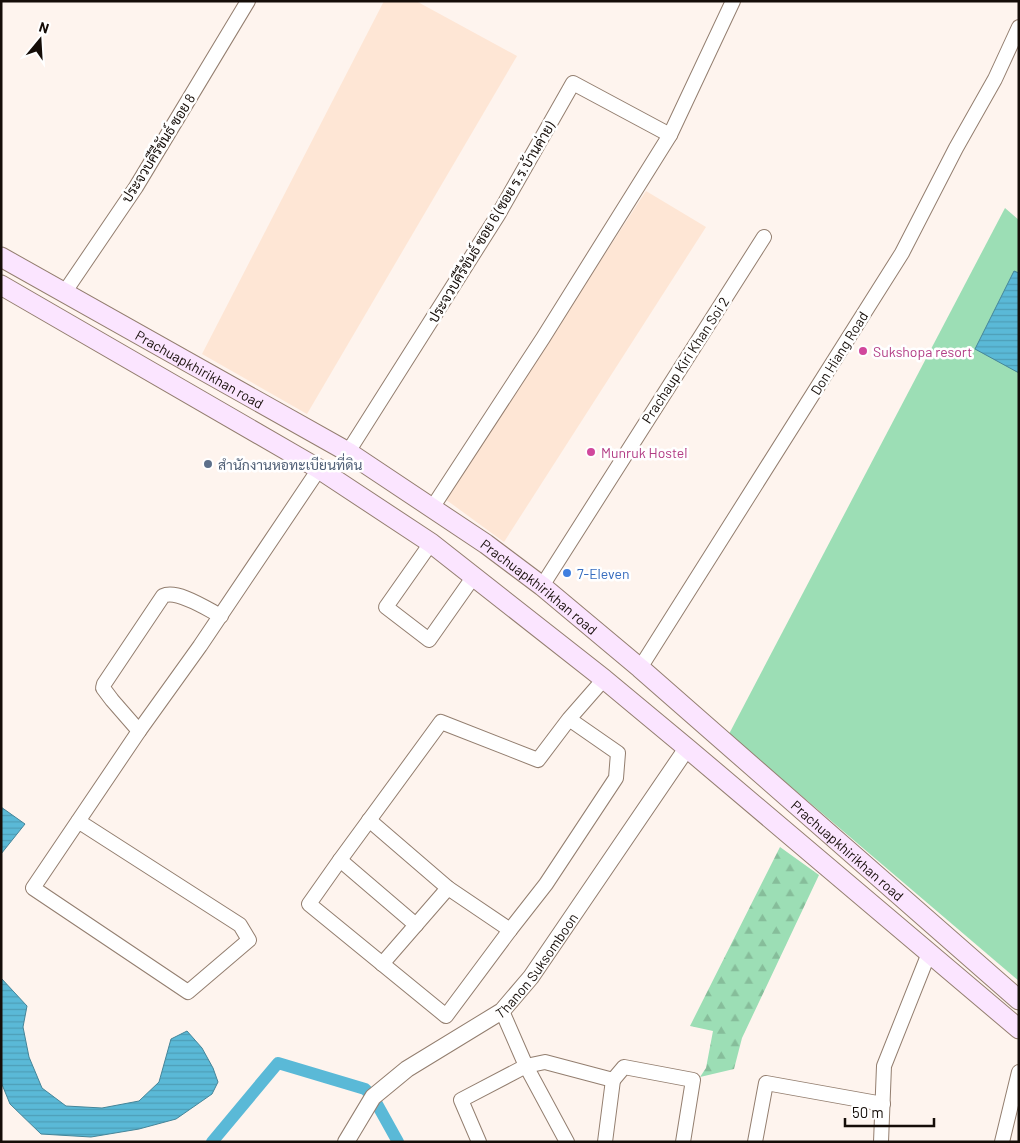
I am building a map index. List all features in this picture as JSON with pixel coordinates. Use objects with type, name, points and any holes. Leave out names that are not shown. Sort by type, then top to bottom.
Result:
[{"type":"main road","name":"Prachuapkhirikhan road","points":[[1,257],[348,452],[486,544],[542,586],[640,668],[1019,1000]]},
{"type":"main road","name":"Prachuapkhirikhan road","points":[[1,285],[319,469],[431,543],[604,679],[1019,1029]]},
{"type":"street","name":"ประจวบคีรีขันธ์ ซอย 8","points":[[64,293],[136,187],[248,1]]},
{"type":"street","points":[[432,508],[543,338],[670,134],[733,1]]},
{"type":"street","name":"Don Hiang Road","points":[[640,668],[902,253],[956,148],[995,79],[1019,27]]},
{"type":"street","name":"ประจวบคีรีขันธ์ ซอย 6 (ซอย ร.ร.บ้านค่าย)","points":[[348,452],[498,215],[573,83],[670,134]]},
{"type":"street","name":"Prachaup Kiri Khan Soi 2","points":[[542,586],[764,237]]},
{"type":"street","points":[[78,821],[240,925],[250,940],[188,992],[32,888],[139,731],[221,616],[319,469]]},
{"type":"street","points":[[431,543],[386,607],[429,640],[474,576]]},
{"type":"street","points":[[139,731],[103,688],[163,596],[172,594],[181,596],[221,616]]},
{"type":"street","points":[[569,719],[618,753],[616,778],[546,884],[446,1016],[308,904],[441,722],[538,760],[569,719],[604,679]]},
{"type":"street","name":"Thanon Suksomboon","points":[[346,1142],[372,1097],[407,1069],[502,1011],[531,977],[687,748]]},
{"type":"street","points":[[369,820],[448,888],[510,930]]},
{"type":"street","points":[[340,860],[416,925]]},
{"type":"street","points":[[382,964],[448,888]]},
{"type":"street","points":[[881,1142],[884,1066],[929,953]]},
{"type":"street","points":[[502,1011],[526,1066],[567,1142]]},
{"type":"street","points":[[479,1142],[461,1100],[526,1066],[545,1062],[613,1080]]},
{"type":"street","points":[[605,1142],[613,1080],[624,1067],[693,1080],[683,1142]]},
{"type":"street","points":[[1002,1142],[1019,1072]]},
{"type":"street","points":[[755,1142],[766,1083],[883,1104]]},
{"type":"shaded area","points":[[384,1],[416,1],[517,56],[307,414],[202,354]]},
{"type":"shaded area","points":[[646,191],[706,227],[504,542],[445,499]]},
{"type":"green space","points":[[1005,208],[1019,220],[1019,981],[729,734]]},
{"type":"green space","points":[[780,847],[819,875],[742,1038],[734,1069],[700,1077],[706,1068],[713,1031],[690,1026]]},
{"type":"water","points":[[1014,271],[1019,273],[1019,373],[975,349]]},
{"type":"water","points":[[1,807],[25,824],[1,854]]},
{"type":"water","points":[[1,978],[27,1006],[23,1027],[29,1057],[42,1088],[66,1106],[102,1108],[139,1101],[159,1082],[171,1039],[187,1031],[202,1048],[213,1068],[218,1082],[212,1094],[176,1119],[139,1129],[91,1137],[41,1134],[10,1104],[1,1082]]},
{"type":"waterway","points":[[212,1142],[278,1063],[365,1089],[373,1097],[398,1142]]},
{"type":"place","name":"Sukshopa resort","points":[[863,351]]},
{"type":"place","name":"Munruk Hostel","points":[[591,452]]},
{"type":"place","name":"สำนักงานหอทะเบียนที่ดิน","points":[[208,464]]},
{"type":"place","name":"7-Eleven","points":[[567,573]]}]
